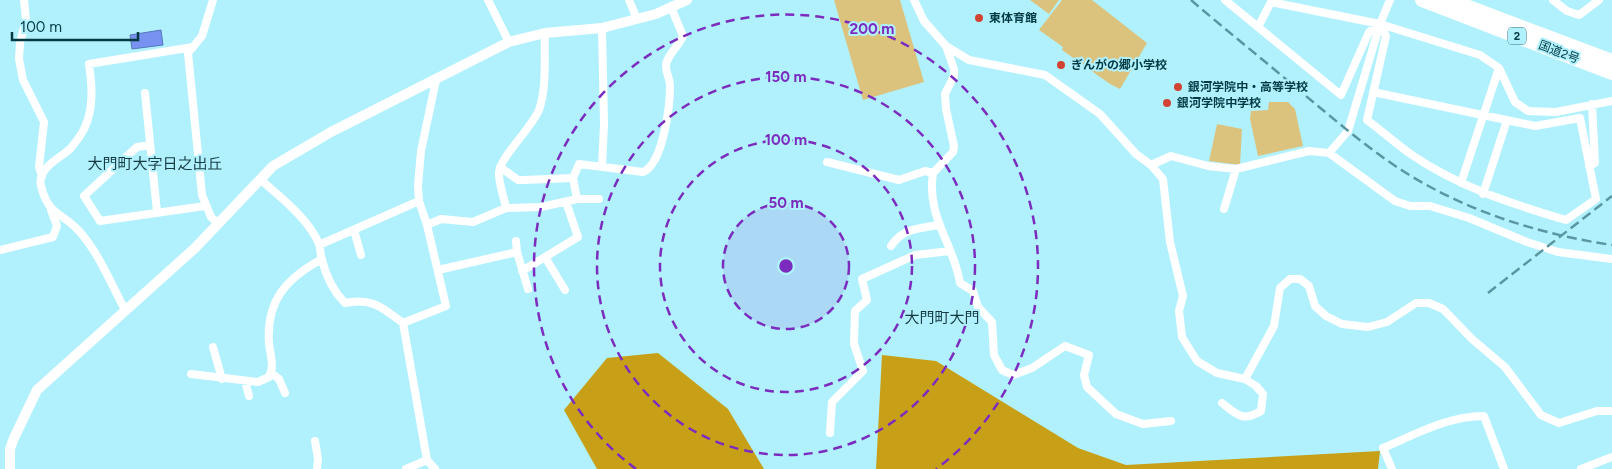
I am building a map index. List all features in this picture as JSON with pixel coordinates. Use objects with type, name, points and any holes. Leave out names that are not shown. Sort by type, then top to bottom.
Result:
[{"type":"highway","name":"国道2号","points":[[1422,0],[1612,73]]},
{"type":"highway","name":"国道2号","points":[[1450,0],[1612,61]]},
{"type":"street","points":[[0,250],[53,237],[57,226],[41,184],[42,176],[39,167],[45,131],[44,122],[23,80],[19,59],[26,20],[24,0]]},
{"type":"street","points":[[213,0],[202,36],[188,53],[202,195],[211,217],[218,223]]},
{"type":"street","points":[[488,0],[509,42]]},
{"type":"street","points":[[629,0],[636,19]]},
{"type":"street","points":[[10,469],[10,449],[38,390],[195,248],[273,166],[314,142],[509,42],[546,34],[602,28],[636,19],[687,0]]},
{"type":"street","points":[[914,0],[924,21],[946,46],[968,60],[1045,75],[1100,114],[1136,154],[1152,164],[1163,178],[1170,242],[1183,296],[1179,311],[1182,337],[1197,361],[1217,373],[1245,379],[1256,386],[1262,394],[1261,411],[1251,418],[1242,417],[1222,403]]},
{"type":"street","points":[[1225,0],[1341,95],[1369,32],[1380,24]]},
{"type":"street","points":[[1329,154],[1348,131],[1380,24],[1390,0]]},
{"type":"street","points":[[1553,0],[1567,12],[1579,15],[1599,0]]},
{"type":"street","points":[[1258,27],[1271,2],[1380,24],[1480,55],[1499,68],[1515,102],[1528,111],[1556,112],[1612,100]]},
{"type":"street","points":[[576,199],[573,178],[579,164],[642,172],[648,170],[658,154],[670,100],[670,83],[666,67],[683,36],[671,7]]},
{"type":"street","points":[[1373,92],[1535,126],[1580,118],[1596,199],[1566,220],[1483,194],[1412,155],[1367,120],[1373,92],[1386,36],[1380,24]]},
{"type":"street","points":[[602,28],[604,124],[602,167]]},
{"type":"street","points":[[506,208],[500,182],[500,166],[525,134],[539,108],[543,87],[546,34]]},
{"type":"street","points":[[946,46],[954,69],[954,76],[945,94],[946,109],[954,146],[953,152],[933,173],[932,195],[938,224],[958,266],[960,283],[973,291],[978,307],[992,322],[994,355],[1002,370],[1013,375],[1032,368],[1065,346],[1089,355],[1084,375],[1087,387],[1116,414],[1143,424],[1171,421]]},
{"type":"street","points":[[42,176],[54,160],[70,149],[84,129],[90,114],[92,86],[89,64],[193,47]]},
{"type":"street","points":[[1461,183],[1499,68]]},
{"type":"street","points":[[403,323],[446,306],[427,225],[419,201],[418,186],[421,151],[436,80]]},
{"type":"street","points":[[145,93],[157,212]]},
{"type":"street","points":[[1589,166],[1595,163],[1592,104]]},
{"type":"street","points":[[1483,194],[1507,120]]},
{"type":"street","points":[[150,145],[137,147],[84,196],[100,221],[205,206]]},
{"type":"street","points":[[1152,164],[1171,156],[1208,166],[1236,169],[1309,151],[1329,154],[1395,201],[1410,206],[1430,206],[1469,218],[1527,242],[1558,252],[1612,259]]},
{"type":"street","points":[[827,162],[899,180],[925,171],[933,173]]},
{"type":"street","points":[[500,166],[518,180],[573,178]]},
{"type":"street","points":[[1224,209],[1236,169]]},
{"type":"street","points":[[260,179],[293,208],[319,245],[331,285],[345,303],[358,300],[369,301],[403,323],[427,460],[435,469]]},
{"type":"street","points":[[427,225],[441,219],[473,222],[506,208],[541,207],[576,199],[599,199]]},
{"type":"street","points":[[319,245],[419,201]]},
{"type":"street","points":[[522,271],[578,237],[566,202]]},
{"type":"street","points":[[51,210],[79,230],[125,310]]},
{"type":"street","points":[[891,246],[898,236],[904,233],[938,224]]},
{"type":"street","points":[[354,230],[361,256]]},
{"type":"street","points":[[516,241],[517,252],[528,289]]},
{"type":"street","points":[[830,433],[832,402],[863,371],[854,344],[855,311],[867,300],[862,279],[916,256],[950,251]]},
{"type":"street","points":[[438,270],[517,252]]},
{"type":"street","points":[[545,257],[565,290]]},
{"type":"street","points":[[190,374],[258,382],[269,377],[273,369],[270,326],[279,294],[294,276],[322,259]]},
{"type":"street","points":[[1245,379],[1274,326],[1280,288],[1290,279],[1300,279],[1309,286],[1315,306],[1326,316],[1342,324],[1368,327],[1387,322],[1416,303],[1429,303],[1443,309],[1472,339],[1505,367],[1541,415],[1559,423],[1597,411],[1612,410]]},
{"type":"street","points":[[213,347],[222,379]]},
{"type":"street","points":[[271,372],[279,379],[285,393]]},
{"type":"street","points":[[245,381],[249,396]]},
{"type":"street","points":[[1392,469],[1383,448],[1430,427],[1464,416],[1484,416],[1504,469]]},
{"type":"street","points":[[315,441],[318,459],[317,469]]},
{"type":"street","points":[[1581,469],[1612,457]]},
{"type":"street","points":[[406,469],[427,460]]},
{"type":"shaded area","points":[[834,0],[900,0],[924,82],[863,100]]},
{"type":"shaded area","points":[[1030,0],[1059,0],[1049,14]]},
{"type":"shaded area","points":[[1062,0],[1092,0],[1147,43],[1120,89],[1062,50],[1063,47],[1039,30]]},
{"type":"shaded area","points":[[1269,102],[1288,102],[1295,109],[1303,146],[1258,156],[1250,119],[1251,111],[1268,110]]},
{"type":"shaded area","points":[[1217,124],[1242,129],[1240,165],[1209,161]]},
{"type":"shaded area","points":[[658,353],[728,409],[764,469],[597,469],[564,410],[607,358]]},
{"type":"shaded area","points":[[882,355],[936,361],[1078,448],[1126,465],[1380,451],[1378,469],[876,469]]},
{"type":"water","points":[[161,30],[163,45],[132,49],[130,35]]},
{"type":"railway","points":[[1191,0],[1364,143],[1403,171],[1427,185],[1452,198],[1503,219],[1557,234],[1612,245]]},
{"type":"railway","points":[[1488,293],[1612,196]]},
{"type":"place","name":"東体育館","points":[[979,18]]},
{"type":"place","name":"ぎんがの郷小学校","points":[[1061,65]]},
{"type":"place","name":"銀河学院中・高等学校","points":[[1178,87]]},
{"type":"place","name":"銀河学院中学校","points":[[1167,103]]},
{"type":"district","name":"大門町大字日之出丘","points":[[155,164]]},
{"type":"district","name":"大門町大門","points":[[942,318]]}]
